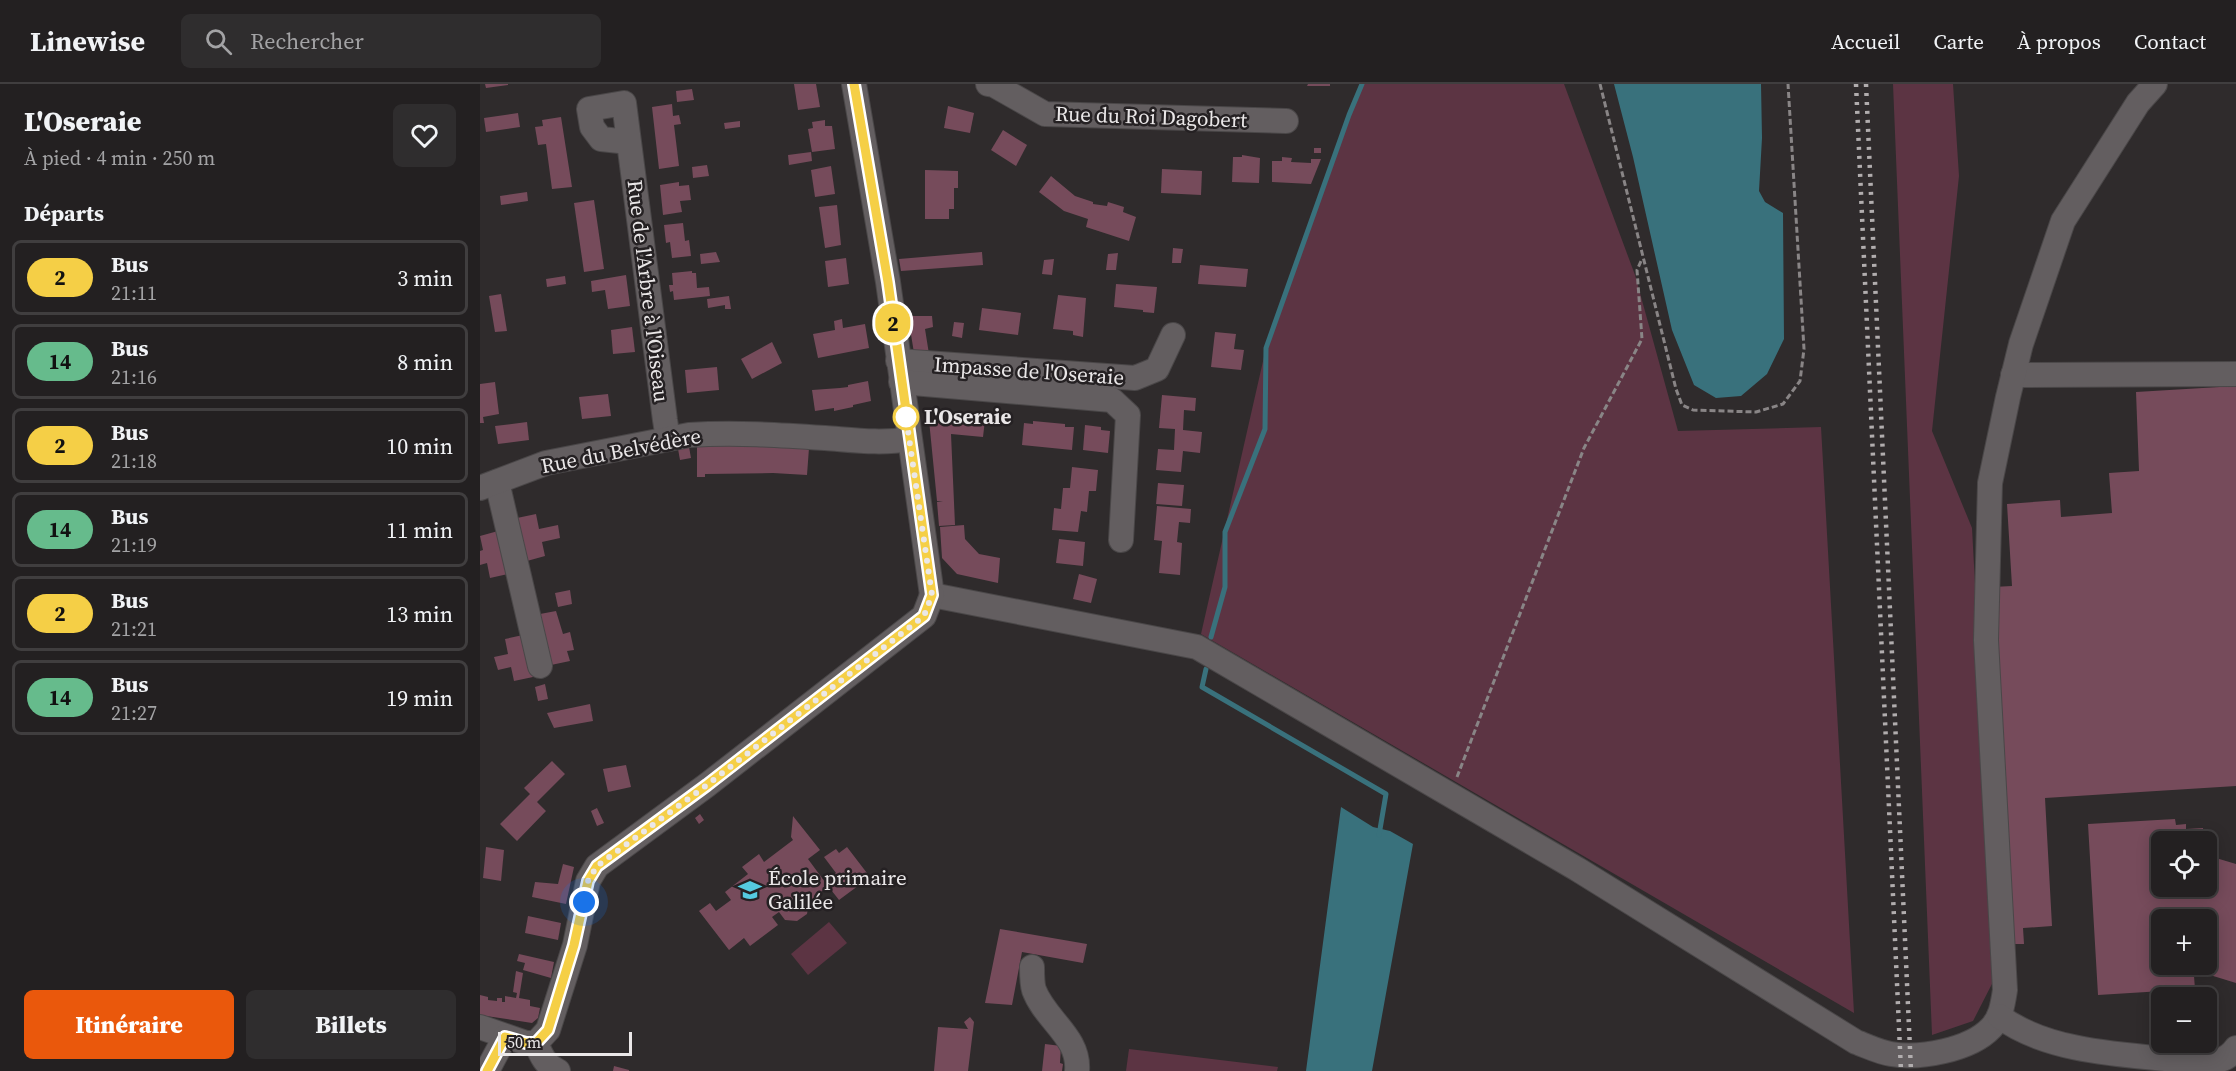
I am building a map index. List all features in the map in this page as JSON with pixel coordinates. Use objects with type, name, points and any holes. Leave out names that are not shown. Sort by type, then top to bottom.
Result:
[{"type":"street","points":[[480,1027],[526,1043],[536,1043],[548,1030],[574,945],[588,881],[597,866],[707,785],[924,616],[932,595],[888,282],[854,84]]},
{"type":"street","name":"Rue du Roi Dagobert","points":[[988,84],[994,85],[1045,114],[1286,121]]},
{"type":"street","points":[[932,595],[1197,647],[1586,874],[1856,1042],[1878,1051],[1905,1055],[1943,1051],[1980,1037],[1992,1027],[1999,1016],[2005,990],[2006,972],[1986,640],[1990,483],[2021,344],[2063,221],[2138,103],[2155,84]]},
{"type":"street","name":"Rue de l'Arbre à l'Oiseau","points":[[629,142],[668,439]]},
{"type":"street","name":"Impasse de l'Oseraie","points":[[899,371],[1134,378],[1157,369],[1173,334]]},
{"type":"street","points":[[899,371],[1112,400],[1128,415],[1120,540]]},
{"type":"street","points":[[2013,375],[2236,374]]},
{"type":"street","name":"Rue du Belvédère","points":[[488,485],[546,463],[711,433],[892,442],[909,439]]},
{"type":"street","points":[[488,485],[540,666]]},
{"type":"street","points":[[1032,967],[1034,990],[1071,1043],[1078,1059],[1077,1071]]},
{"type":"street","points":[[1999,1016],[2014,1027],[2102,1061],[2218,1062],[2230,1056],[2236,1048]]},
{"type":"street","points":[[487,1071],[505,1037]]},
{"type":"street","points":[[536,1043],[542,1058],[551,1068],[558,1071]]},
{"type":"path","points":[[1600,84],[1676,389],[1682,405],[1693,410],[1756,412],[1784,404],[1800,381],[1804,349],[1788,84]]},
{"type":"path","points":[[1450,793],[1584,448],[1642,339],[1637,270],[1643,257]]},
{"type":"shaded area","points":[[1362,84],[1564,84],[1635,275],[1678,431],[1821,427],[1854,1013],[1201,634],[1266,348]]},
{"type":"shaded area","points":[[1893,84],[1953,84],[1959,176],[1932,431],[1972,528],[1996,976],[1973,1021],[1932,1035]]},
{"type":"shaded area","points":[[829,922],[847,943],[808,975],[791,954]]},
{"type":"shaded area","points":[[1129,1049],[1278,1067],[1277,1071],[1126,1071]]},
{"type":"water","points":[[1614,84],[1761,84],[1762,138],[1759,191],[1765,202],[1783,213],[1784,339],[1767,374],[1741,396],[1716,398],[1694,385],[1672,330]]},
{"type":"water","points":[[1341,807],[1373,827],[1390,831],[1413,844],[1372,1071],[1306,1071]]},
{"type":"building","points":[[485,84],[508,84],[508,85],[486,88]]},
{"type":"building","points":[[794,84],[816,84],[820,107],[798,110]]},
{"type":"building","points":[[1308,84],[1330,84],[1330,86],[1307,86]]},
{"type":"building","points":[[692,89],[694,100],[677,102],[676,91]]},
{"type":"building","points":[[672,104],[673,116],[679,115],[681,124],[674,125],[679,166],[659,169],[652,107]]},
{"type":"building","points":[[948,106],[974,113],[970,133],[944,128]]},
{"type":"building","points":[[518,113],[520,127],[486,132],[484,118]]},
{"type":"building","points":[[561,117],[572,187],[552,189],[546,144],[538,145],[535,127],[543,126],[542,120]]},
{"type":"building","points":[[825,120],[825,126],[832,126],[835,149],[812,152],[808,129],[813,128],[812,122]]},
{"type":"building","points":[[740,121],[740,127],[725,129],[724,123]]},
{"type":"building","points":[[1003,130],[1027,145],[1016,166],[991,150]]},
{"type":"building","points":[[1314,148],[1321,148],[1321,153],[1314,153]]},
{"type":"building","points":[[811,152],[812,161],[789,165],[788,155]]},
{"type":"building","points":[[1242,155],[1260,158],[1259,183],[1232,182],[1233,157],[1242,157]]},
{"type":"building","points":[[1282,157],[1292,158],[1291,162],[1311,163],[1311,159],[1321,159],[1311,184],[1272,182],[1272,161],[1282,161]]},
{"type":"building","points":[[707,165],[709,176],[693,178],[692,167]]},
{"type":"building","points":[[831,166],[835,194],[815,197],[811,170]]},
{"type":"building","points":[[1162,169],[1202,171],[1201,195],[1161,193]]},
{"type":"building","points":[[925,170],[958,171],[958,188],[954,188],[954,209],[949,209],[949,219],[925,219]]},
{"type":"building","points":[[1051,176],[1075,196],[1093,202],[1093,204],[1107,206],[1108,202],[1124,207],[1123,212],[1136,217],[1129,241],[1086,227],[1088,219],[1064,211],[1039,192]]},
{"type":"building","points":[[679,182],[679,186],[689,185],[691,200],[680,201],[682,212],[663,215],[660,185]]},
{"type":"building","points":[[527,192],[528,201],[501,205],[500,196]]},
{"type":"building","points":[[594,200],[604,269],[584,272],[574,203]]},
{"type":"building","points":[[837,205],[841,245],[825,248],[819,207]]},
{"type":"building","points":[[683,223],[685,241],[689,240],[691,256],[672,258],[670,242],[666,243],[664,225]]},
{"type":"building","points":[[1173,248],[1183,249],[1181,263],[1172,263]]},
{"type":"building","points":[[716,252],[720,262],[701,264],[700,254]]},
{"type":"building","points":[[982,252],[983,265],[901,271],[899,259]]},
{"type":"building","points":[[1118,253],[1116,270],[1106,270],[1108,254]]},
{"type":"building","points":[[846,258],[849,284],[828,287],[825,261]]},
{"type":"building","points":[[1054,259],[1052,275],[1042,274],[1044,260]]},
{"type":"building","points":[[1200,265],[1248,269],[1246,287],[1198,284]]},
{"type":"building","points":[[692,271],[696,273],[697,288],[709,287],[710,296],[674,300],[673,291],[670,292],[669,285],[673,285],[672,273]]},
{"type":"building","points":[[626,275],[630,306],[608,309],[605,290],[592,292],[591,281]]},
{"type":"building","points":[[565,276],[566,284],[547,287],[546,279]]},
{"type":"building","points":[[1116,284],[1157,287],[1154,313],[1114,307]]},
{"type":"building","points":[[501,294],[507,331],[495,332],[489,296]]},
{"type":"building","points":[[1058,295],[1086,298],[1083,337],[1073,335],[1073,331],[1053,329]]},
{"type":"building","points":[[729,296],[731,309],[725,309],[725,305],[708,308],[707,299]]},
{"type":"building","points":[[982,308],[1021,313],[1018,335],[979,330]]},
{"type":"building","points":[[908,316],[932,316],[933,327],[925,329],[929,354],[914,353]]},
{"type":"building","points":[[842,319],[843,328],[865,324],[869,348],[818,358],[813,334],[835,330],[834,321]]},
{"type":"building","points":[[954,322],[964,323],[962,338],[952,336]]},
{"type":"building","points":[[632,327],[635,352],[613,354],[611,330]]},
{"type":"building","points":[[1215,332],[1236,334],[1234,349],[1244,350],[1241,370],[1211,367]]},
{"type":"building","points":[[772,342],[782,363],[752,379],[741,359]]},
{"type":"building","points":[[717,367],[719,390],[687,393],[685,370]]},
{"type":"building","points":[[868,381],[871,401],[834,411],[834,408],[815,411],[812,390],[848,387],[848,385]]},
{"type":"building","points":[[495,382],[499,414],[483,417],[484,423],[480,423],[480,384]]},
{"type":"building","points":[[2236,386],[2236,786],[2045,798],[2052,926],[2023,928],[2024,944],[2012,944],[1993,587],[2012,586],[2007,504],[2060,500],[2061,517],[2112,513],[2109,473],[2139,471],[2136,392]]},
{"type":"building","points":[[608,394],[611,416],[582,419],[579,397]]},
{"type":"building","points":[[1162,395],[1196,398],[1195,411],[1184,410],[1183,430],[1202,432],[1200,453],[1183,451],[1181,472],[1156,470],[1158,449],[1174,450],[1175,429],[1159,428]]},
{"type":"building","points":[[960,417],[985,420],[983,437],[951,434],[955,525],[939,526],[937,502],[943,501],[937,501],[929,420],[959,425]]},
{"type":"building","points":[[1033,421],[1074,427],[1072,450],[1022,445],[1024,423],[1033,424]]},
{"type":"building","points":[[527,422],[529,440],[498,444],[495,426]]},
{"type":"building","points":[[1085,425],[1110,431],[1108,453],[1083,450]]},
{"type":"building","points":[[697,445],[809,448],[807,475],[705,474],[705,477],[697,477]]},
{"type":"building","points":[[689,447],[691,458],[680,460],[678,449]]},
{"type":"building","points":[[1072,467],[1098,470],[1096,491],[1089,491],[1087,512],[1081,511],[1078,532],[1052,530],[1054,508],[1061,509],[1063,488],[1070,488]]},
{"type":"building","points":[[1158,483],[1184,485],[1182,506],[1156,504]]},
{"type":"building","points":[[1157,506],[1191,509],[1190,523],[1179,522],[1177,542],[1182,543],[1180,575],[1159,573],[1162,541],[1154,540]]},
{"type":"building","points":[[536,514],[539,529],[558,525],[560,538],[542,542],[545,556],[527,561],[517,518]]},
{"type":"building","points":[[964,525],[965,539],[979,554],[1000,558],[998,583],[957,574],[942,558],[940,527]]},
{"type":"building","points":[[498,531],[508,574],[490,578],[487,563],[480,565],[480,551],[483,550],[480,536]]},
{"type":"building","points":[[1059,539],[1085,542],[1083,566],[1056,563]]},
{"type":"building","points":[[1079,574],[1097,579],[1091,603],[1073,599]]},
{"type":"building","points":[[570,590],[572,604],[558,607],[555,593]]},
{"type":"building","points":[[556,611],[563,634],[570,632],[574,650],[567,651],[570,661],[551,665],[540,614]]},
{"type":"building","points":[[523,635],[533,677],[514,681],[511,667],[498,670],[494,657],[508,654],[505,639]]},
{"type":"building","points":[[545,684],[548,699],[538,701],[535,687]]},
{"type":"building","points":[[590,704],[593,721],[554,728],[547,713]]},
{"type":"building","points":[[552,761],[565,774],[537,802],[546,811],[517,841],[500,824],[530,794],[524,788]]},
{"type":"building","points":[[626,765],[631,787],[608,792],[603,769]]},
{"type":"building","points":[[597,808],[604,823],[597,826],[591,811]]},
{"type":"building","points":[[700,814],[704,820],[699,824],[695,818]]},
{"type":"building","points":[[793,816],[820,850],[808,859],[825,882],[836,873],[824,857],[836,849],[839,853],[847,847],[870,877],[839,900],[828,886],[809,902],[807,914],[797,921],[785,920],[779,912],[772,917],[778,925],[750,946],[744,938],[729,950],[699,911],[710,903],[716,911],[731,900],[725,892],[748,874],[742,867],[759,854],[764,862],[793,840],[791,837]]},
{"type":"building","points":[[2175,819],[2176,825],[2186,824],[2186,829],[2203,828],[2203,831],[2151,831],[2151,897],[2217,897],[2217,858],[2236,864],[2236,983],[2210,975],[2194,976],[2195,987],[2151,987],[2151,992],[2098,995],[2088,824]]},
{"type":"building","points":[[486,847],[504,850],[501,881],[483,878]]},
{"type":"building","points":[[563,864],[574,867],[566,904],[532,897],[535,882],[558,884]]},
{"type":"building","points":[[528,916],[561,923],[558,940],[525,933]]},
{"type":"building","points":[[1000,929],[1087,944],[1083,963],[1022,952],[1012,1005],[985,1003]]},
{"type":"building","points":[[519,954],[554,962],[551,978],[523,970],[525,963],[517,961]]},
{"type":"building","points":[[516,971],[523,973],[519,998],[530,1000],[530,1006],[540,1008],[538,1018],[532,1023],[480,1015],[480,995],[488,997],[488,1000],[497,1001],[497,998],[502,998],[502,1002],[505,1002],[505,996],[516,998],[517,993],[513,992]]},
{"type":"building","points":[[970,1017],[974,1022],[968,1071],[934,1071],[938,1027],[968,1029],[964,1022]]},
{"type":"building","points":[[1045,1044],[1061,1046],[1062,1071],[1042,1071]]},
{"type":"building","points":[[614,1066],[629,1070],[629,1071],[613,1071]]},
{"type":"waterway","points":[[1211,637],[1225,587],[1225,532],[1265,429],[1266,348],[1362,84]]},
{"type":"waterway","points":[[1206,669],[1202,687],[1386,794],[1379,835]]},
{"type":"railway","points":[[1856,84],[1901,1071]]},
{"type":"railway","points":[[1866,84],[1911,1071]]},
{"type":"bus line","name":"2","points":[[487,1071],[505,1037],[526,1043],[536,1043],[548,1030],[574,945],[588,881],[597,866],[707,785],[924,616],[932,595],[900,382],[888,282],[854,84]]},
{"type":"place","name":"L'Oseraie","points":[[906,417]]},
{"type":"place","name":"École primaire Galilée","points":[[750,890]]},
{"type":"route","points":[[584,902],[588,881],[597,866],[707,785],[924,616],[932,595],[906,417]]}]
